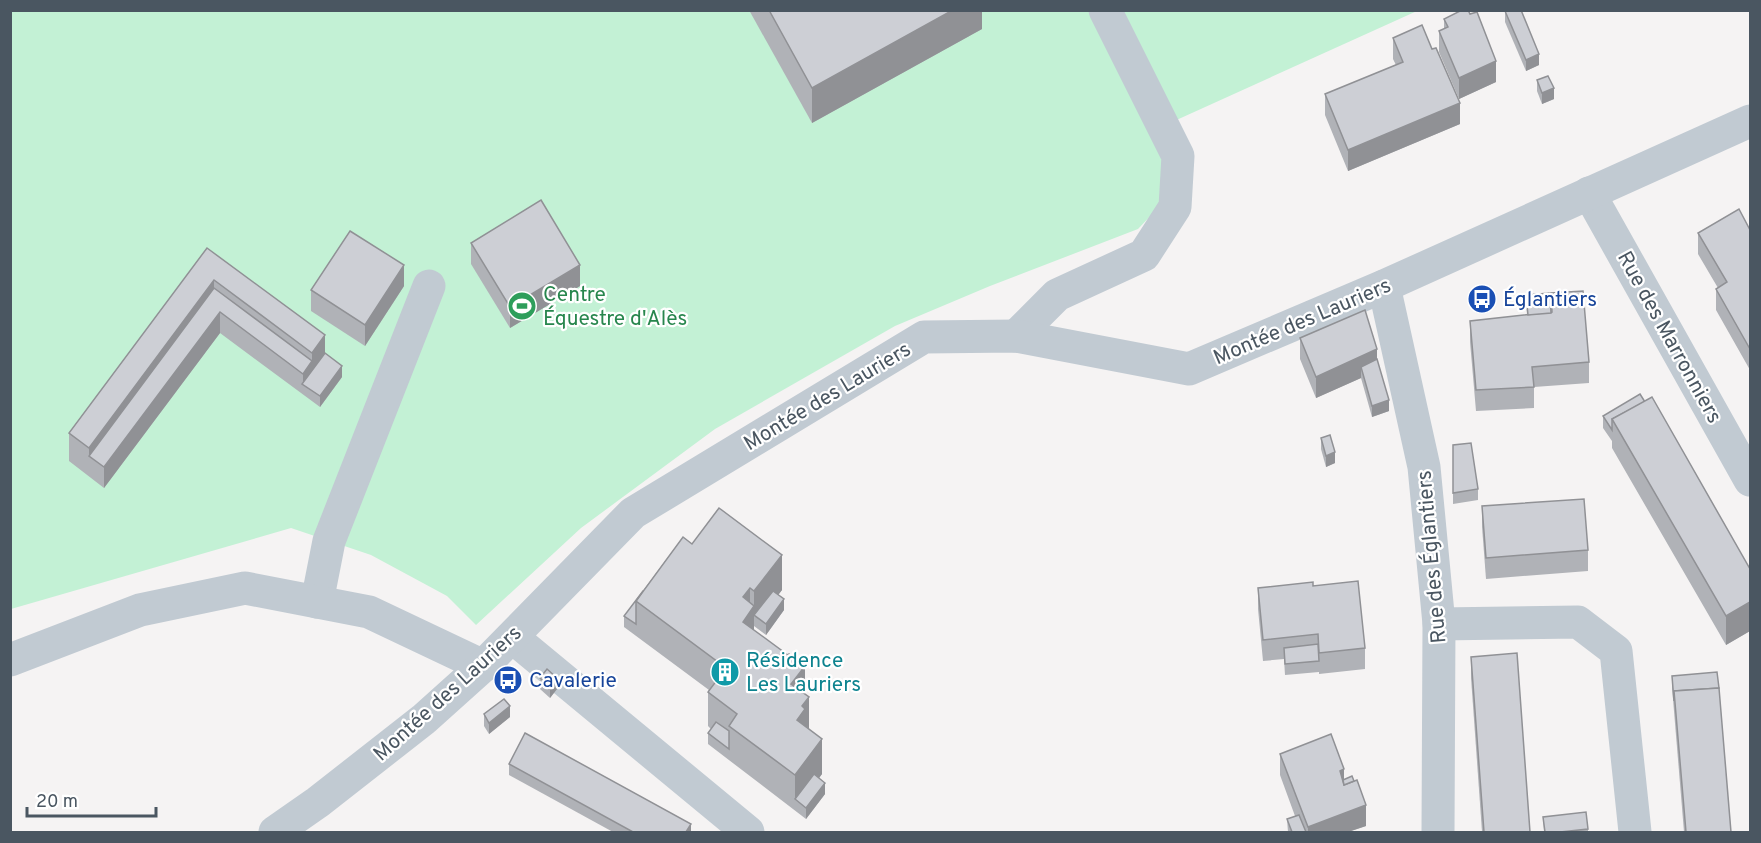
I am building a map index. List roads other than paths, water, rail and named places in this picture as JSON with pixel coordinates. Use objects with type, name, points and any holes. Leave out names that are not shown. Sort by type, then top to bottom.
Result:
[{"type":"street","points":[[1016,336],[1057,295],[1144,255],[1175,207],[1178,156],[1106,10]]},
{"type":"street","name":"Montée des Lauriers","points":[[275,832],[318,802],[424,719],[512,638],[633,513],[924,337],[1016,336],[1189,369],[1384,286],[1750,121]]},
{"type":"street","name":"Rue des Marronniers","points":[[1589,193],[1750,480]]},
{"type":"street","points":[[317,602],[329,541],[429,286]]},
{"type":"street","name":"Rue des Églantiers","points":[[1384,286],[1424,467],[1438,624],[1438,832]]},
{"type":"street","points":[[10,660],[140,610],[245,588],[369,612],[483,666]]},
{"type":"street","points":[[1438,624],[1578,622],[1616,651],[1635,832]]},
{"type":"street","points":[[512,638],[748,832]]},
{"type":"place","name":"Églantiers","points":[[1482,299]]},
{"type":"place","name":"Centre Équestre d'Alès","points":[[522,306]]},
{"type":"place","name":"Résidence Les Lauriers","points":[[725,672]]},
{"type":"place","name":"Cavalerie","points":[[508,680]]}]
